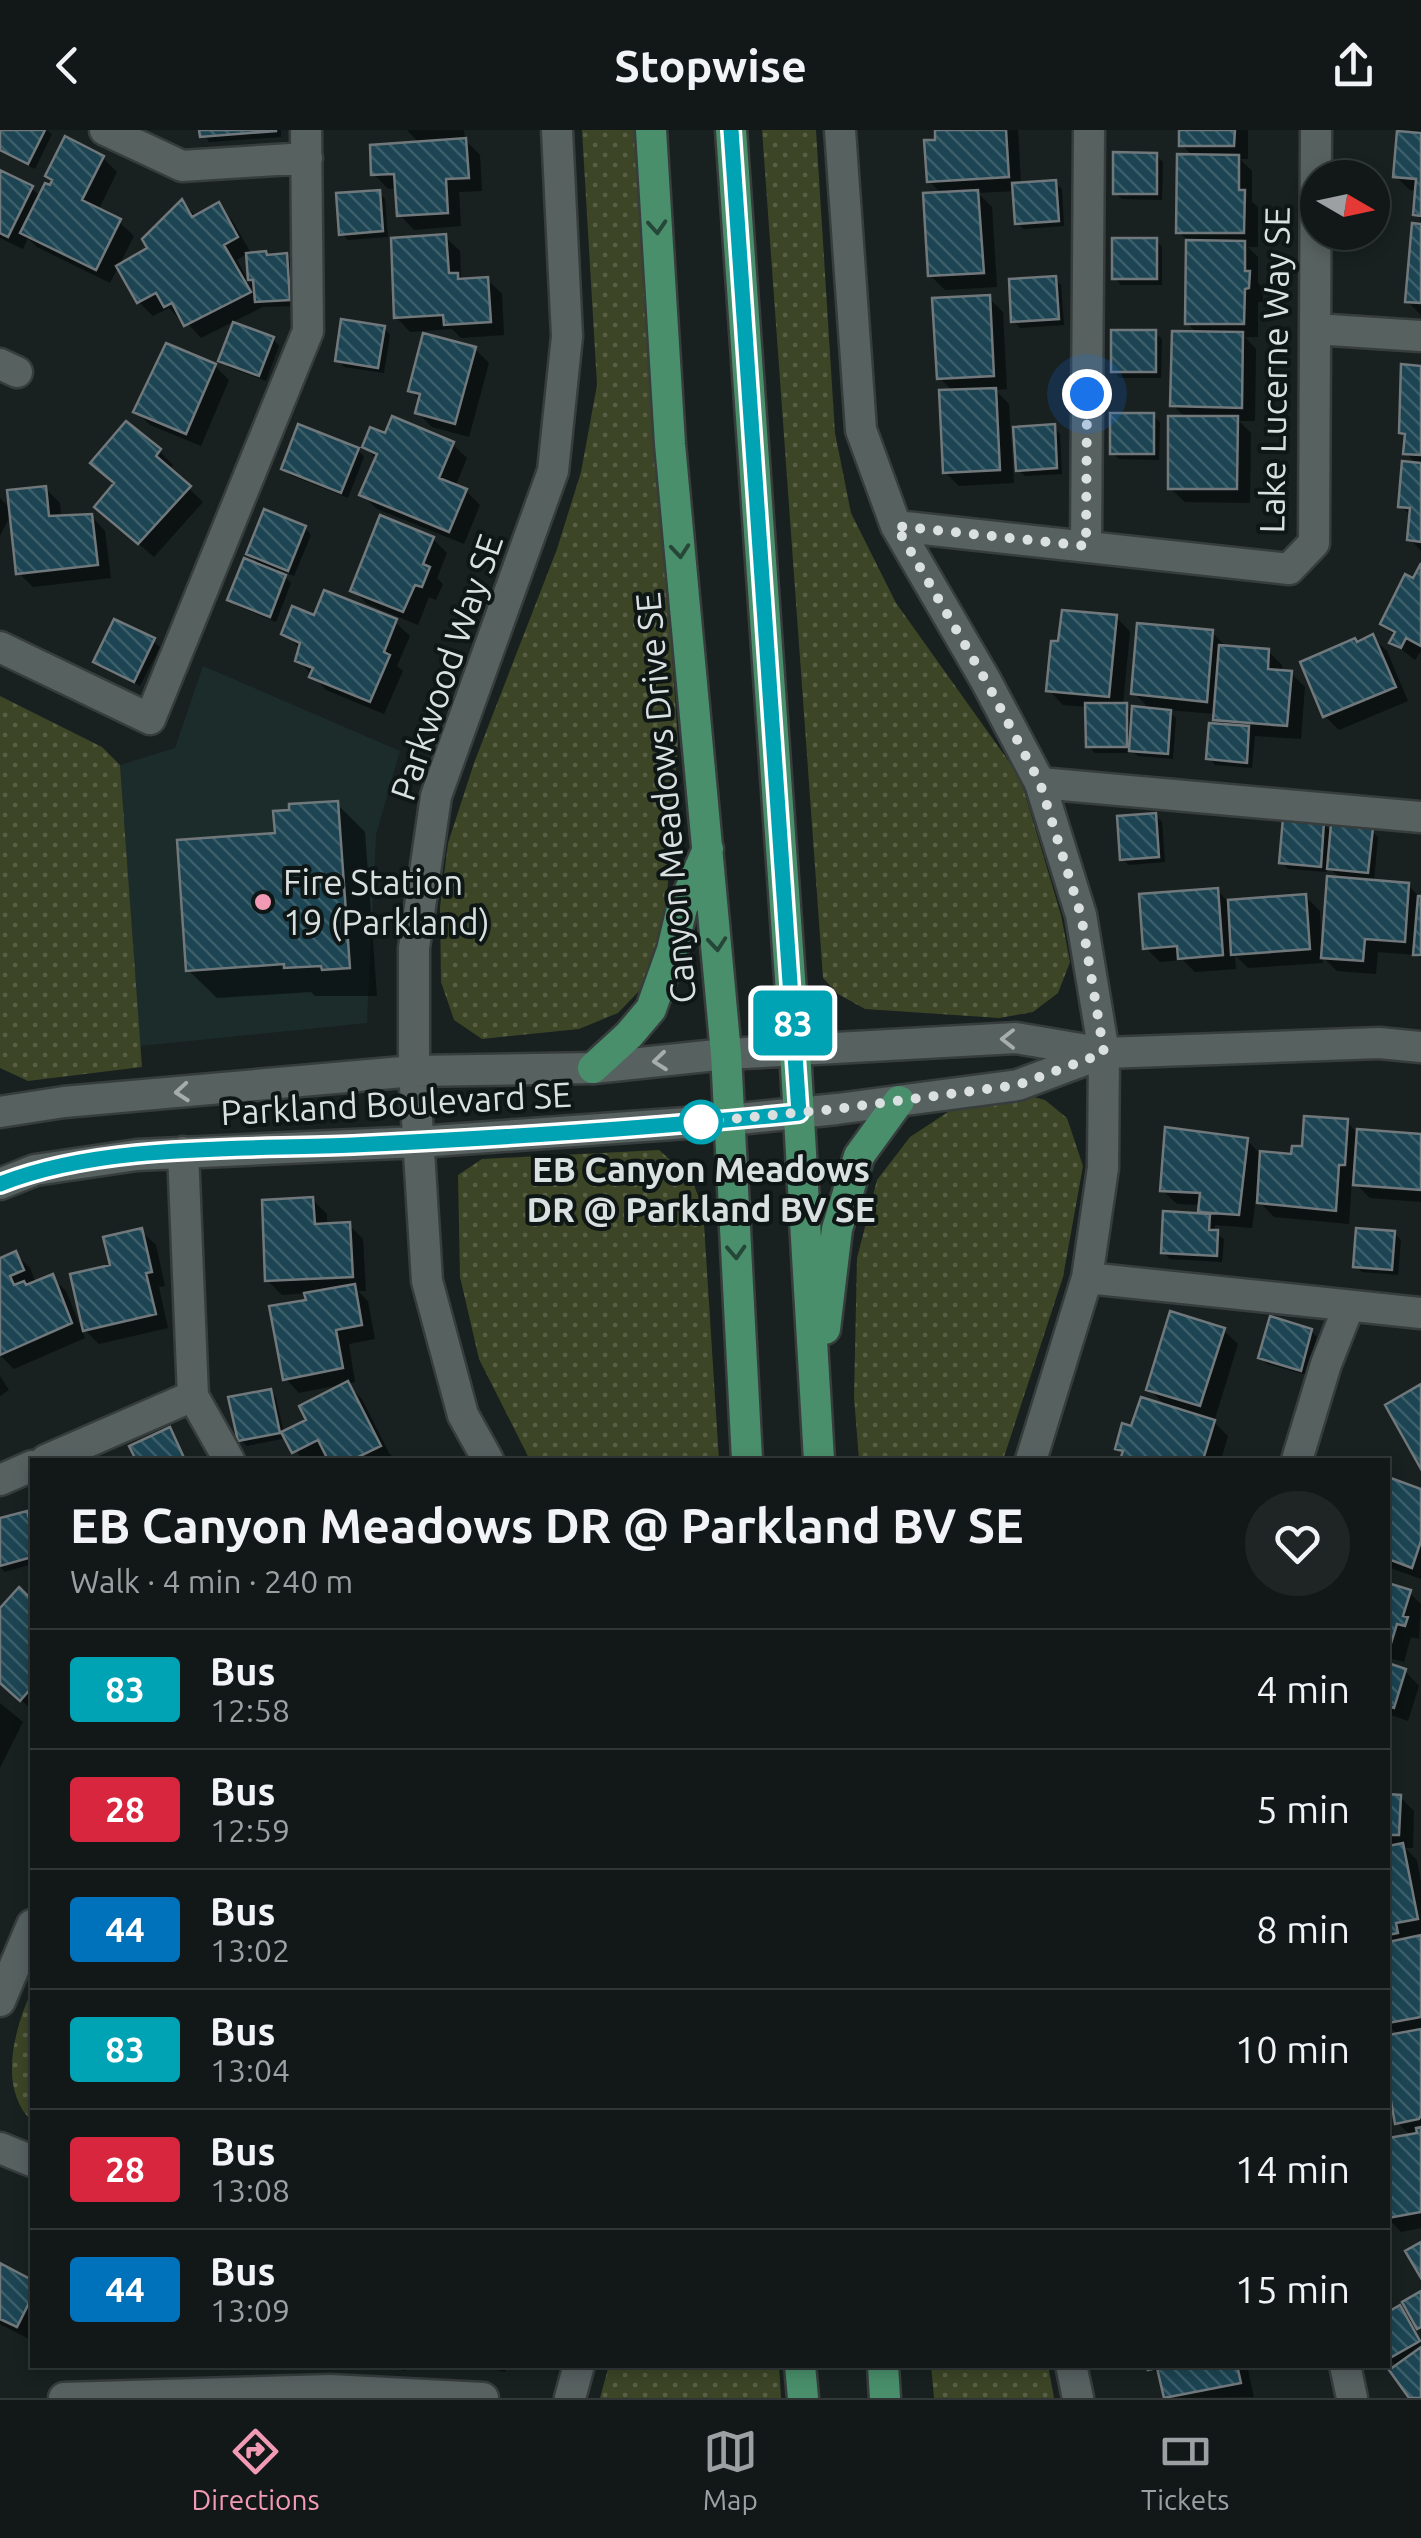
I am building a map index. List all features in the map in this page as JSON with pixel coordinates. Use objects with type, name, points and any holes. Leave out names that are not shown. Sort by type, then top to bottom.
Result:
[{"type":"main road","name":"Canyon Meadows Drive SE","points":[[651,130],[670,444],[726,1054],[747,1458]]},
{"type":"main road","points":[[731,130],[795,1050],[819,1458]]},
{"type":"main road","points":[[593,1068],[650,1008],[672,950],[682,908],[709,846]]},
{"type":"main road","points":[[815,1406],[837,1229],[858,1156],[899,1101]]},
{"type":"main road","points":[[800,2368],[803,2398]]},
{"type":"main road","points":[[882,2368],[885,2398]]},
{"type":"street","points":[[0,647],[150,719],[308,331],[307,144],[182,166],[105,130]]},
{"type":"street","name":"Parkwood Way SE","points":[[487,1458],[464,1415],[427,1281],[414,1071],[414,948],[436,796],[553,470],[568,336],[557,130]]},
{"type":"street","points":[[840,130],[860,430],[896,526],[1040,783],[1081,915],[1104,1053],[1103,1168],[1087,1278],[1032,1458]]},
{"type":"street","points":[[1086,546],[1088,130]]},
{"type":"street","name":"Lake Lucerne Way SE","points":[[896,526],[1290,569],[1314,543],[1316,130]]},
{"type":"street","points":[[1314,329],[1421,336]]},
{"type":"street","points":[[1040,783],[1421,816]]},
{"type":"street","name":"Parkland Boulevard SE","points":[[0,1112],[64,1102],[414,1071],[593,1068],[726,1054],[1016,1038],[1104,1053]]},
{"type":"street","points":[[1104,1053],[1380,1044],[1421,1047]]},
{"type":"street","name":"Parkland Boulevard SE","points":[[0,1184],[36,1170],[137,1154],[418,1142],[799,1113],[1018,1085],[1104,1053]]},
{"type":"street","points":[[183,1152],[193,1396],[228,1458]]},
{"type":"street","points":[[1087,1278],[1421,1313]]},
{"type":"street","points":[[1298,1458],[1326,1364],[1348,1308]]},
{"type":"street","points":[[51,1458],[193,1396]]},
{"type":"street","points":[[0,1480],[30,1467]]},
{"type":"street","points":[[0,2001],[30,1930]]},
{"type":"street","points":[[0,2148],[30,2160]]},
{"type":"street","points":[[570,2398],[579,2368]]},
{"type":"street","points":[[1073,2368],[1078,2398]]},
{"type":"street","points":[[1346,2368],[1352,2398]]},
{"type":"street","points":[[64,2398],[331,2384],[482,2398]]},
{"type":"shaded area","points":[[203,666],[400,751],[376,835],[367,1023],[140,1046],[120,765],[175,748]]},
{"type":"green space","points":[[582,130],[637,130],[678,742],[666,910],[644,986],[618,1013],[579,1029],[482,1039],[454,1020],[441,982],[440,907],[448,843],[474,763],[557,549],[581,472],[597,385]]},
{"type":"green space","points":[[762,130],[816,130],[835,433],[851,513],[896,603],[1020,777],[1061,915],[1070,962],[1058,993],[1033,1012],[999,1018],[865,1009],[838,994],[823,978]]},
{"type":"green space","points":[[0,696],[102,747],[120,765],[142,1067],[28,1081],[0,1068]]},
{"type":"green space","points":[[1019,1093],[1045,1100],[1067,1118],[1083,1166],[1063,1277],[1004,1458],[859,1458],[854,1397],[857,1258],[877,1180],[910,1137],[957,1106]]},
{"type":"green space","points":[[659,1150],[691,1178],[703,1208],[719,1458],[529,1458],[479,1359],[460,1277],[458,1175],[482,1159]]},
{"type":"green space","points":[[30,1995],[30,2119],[22,2109],[12,2079],[19,2025]]},
{"type":"green space","points":[[608,2368],[779,2368],[781,2398],[600,2398]]},
{"type":"green space","points":[[931,2368],[1049,2368],[1054,2398],[934,2398]]},
{"type":"building","points":[[0,130],[45,130],[28,164],[0,150]]},
{"type":"building","points":[[199,130],[276,130],[276,131],[200,137]]},
{"type":"building","points":[[935,130],[1006,130],[1009,177],[927,182],[924,140],[935,140]]},
{"type":"building","points":[[1179,130],[1235,130],[1234,146],[1179,146]]},
{"type":"building","points":[[1397,131],[1421,133],[1421,216],[1413,215],[1416,179],[1393,177]]},
{"type":"building","points":[[65,136],[104,156],[82,200],[121,219],[96,270],[20,233],[45,183],[50,185],[52,180],[45,176]]},
{"type":"building","points":[[466,138],[469,178],[446,179],[448,213],[397,216],[394,174],[371,175],[370,145]]},
{"type":"building","points":[[1113,152],[1157,153],[1157,194],[1113,194]]},
{"type":"building","points":[[1177,154],[1239,155],[1239,190],[1245,190],[1244,233],[1176,233]]},
{"type":"building","points":[[0,170],[33,186],[8,237],[0,233]]},
{"type":"building","points":[[1056,180],[1059,221],[1015,224],[1012,183]]},
{"type":"building","points":[[380,190],[383,231],[339,235],[336,193]]},
{"type":"building","points":[[978,190],[984,273],[928,276],[923,193]]},
{"type":"building","points":[[182,199],[192,217],[219,202],[238,237],[224,245],[251,292],[184,326],[172,303],[164,307],[156,293],[137,303],[116,266],[147,248],[142,239]]},
{"type":"building","points":[[1412,223],[1421,224],[1421,303],[1405,302]]},
{"type":"building","points":[[446,234],[449,273],[458,273],[458,279],[488,277],[491,322],[444,325],[443,315],[394,318],[391,238]]},
{"type":"building","points":[[1112,238],[1157,238],[1157,279],[1112,279]]},
{"type":"building","points":[[1186,240],[1245,241],[1245,271],[1250,271],[1244,324],[1185,324]]},
{"type":"building","points":[[266,251],[267,255],[287,253],[290,300],[255,302],[246,253]]},
{"type":"building","points":[[1056,276],[1059,319],[1011,322],[1009,279]]},
{"type":"building","points":[[990,295],[994,376],[937,379],[932,298]]},
{"type":"building","points":[[341,319],[385,326],[378,368],[335,361]]},
{"type":"building","points":[[233,322],[274,337],[259,376],[218,361]]},
{"type":"building","points":[[1111,330],[1156,330],[1156,372],[1111,372]]},
{"type":"building","points":[[1172,331],[1243,332],[1242,408],[1170,406]]},
{"type":"building","points":[[423,333],[476,347],[455,424],[415,413],[420,394],[408,391]]},
{"type":"building","points":[[166,343],[216,364],[186,434],[133,412]]},
{"type":"building","points":[[1401,364],[1421,366],[1421,455],[1403,454],[1405,434],[1399,433]]},
{"type":"building","points":[[996,388],[1000,470],[943,473],[939,390]]},
{"type":"building","points":[[1110,413],[1154,413],[1154,454],[1110,454]]},
{"type":"building","points":[[392,416],[454,442],[439,478],[467,489],[449,532],[359,495],[377,454],[362,447],[370,427],[385,433]]},
{"type":"building","points":[[1168,416],[1238,416],[1237,489],[1168,489]]},
{"type":"building","points":[[126,421],[161,449],[156,456],[191,486],[138,544],[94,507],[114,483],[90,463]]},
{"type":"building","points":[[298,424],[359,448],[341,493],[281,469]]},
{"type":"building","points":[[1055,424],[1057,468],[1016,471],[1013,427]]},
{"type":"building","points":[[1402,461],[1421,463],[1421,542],[1407,540],[1410,508],[1398,507]]},
{"type":"building","points":[[46,486],[49,516],[92,514],[98,565],[16,574],[7,490]]},
{"type":"building","points":[[264,509],[306,526],[288,571],[246,554]]},
{"type":"building","points":[[380,515],[434,537],[423,564],[430,567],[422,587],[415,585],[403,612],[350,591]]},
{"type":"building","points":[[244,558],[286,575],[270,617],[227,600]]},
{"type":"building","points":[[1421,563],[1421,646],[1406,638],[1401,648],[1389,643],[1395,632],[1380,624],[1405,574],[1413,578]]},
{"type":"building","points":[[324,590],[397,619],[384,652],[390,655],[370,702],[309,677],[313,668],[295,661],[300,643],[281,634],[292,606],[314,615]]},
{"type":"building","points":[[1062,610],[1117,615],[1109,697],[1046,691],[1051,641],[1058,641]]},
{"type":"building","points":[[114,619],[155,638],[134,682],[93,662]]},
{"type":"building","points":[[1137,623],[1213,630],[1207,702],[1131,694]]},
{"type":"building","points":[[1373,634],[1396,687],[1323,717],[1300,662]]},
{"type":"building","points":[[1219,645],[1269,649],[1268,669],[1292,671],[1287,726],[1213,720]]},
{"type":"building","points":[[1085,703],[1127,703],[1127,747],[1086,747]]},
{"type":"building","points":[[1132,706],[1171,710],[1168,754],[1129,751]]},
{"type":"building","points":[[1209,723],[1249,726],[1247,763],[1206,759]]},
{"type":"building","name":"Fire Station 19 (Parkland)","points":[[338,801],[350,968],[284,968],[284,964],[186,971],[177,840],[275,833],[273,811],[289,810],[289,804]]},
{"type":"building","points":[[1156,813],[1159,857],[1120,860],[1117,816]]},
{"type":"building","points":[[1283,818],[1324,822],[1321,867],[1279,863]]},
{"type":"building","points":[[1331,824],[1373,828],[1368,873],[1327,869]]},
{"type":"building","points":[[1327,876],[1409,883],[1405,942],[1365,939],[1363,961],[1321,958]]},
{"type":"building","points":[[1218,888],[1223,955],[1178,959],[1177,946],[1143,949],[1139,894]]},
{"type":"building","points":[[1306,894],[1310,949],[1231,955],[1228,900]]},
{"type":"building","points":[[1418,896],[1421,955],[1413,955]]},
{"type":"building","points":[[1304,1116],[1348,1119],[1336,1211],[1257,1203],[1260,1151],[1291,1154],[1292,1146],[1302,1146]]},
{"type":"building","points":[[1165,1127],[1248,1138],[1239,1215],[1198,1212],[1200,1193],[1160,1191]]},
{"type":"building","points":[[1357,1129],[1421,1134],[1421,1190],[1353,1185]]},
{"type":"building","points":[[313,1197],[315,1224],[350,1222],[353,1277],[265,1281],[262,1200]]},
{"type":"building","points":[[1163,1211],[1210,1214],[1209,1230],[1218,1230],[1217,1256],[1161,1253]]},
{"type":"building","points":[[142,1228],[152,1272],[146,1273],[156,1314],[83,1331],[70,1274],[110,1265],[103,1237]]},
{"type":"building","points":[[1356,1228],[1395,1231],[1392,1270],[1353,1267]]},
{"type":"building","points":[[16,1251],[24,1270],[10,1276],[14,1285],[24,1281],[26,1285],[53,1274],[72,1323],[0,1355],[0,1258]]},
{"type":"building","points":[[355,1284],[362,1325],[336,1330],[343,1368],[283,1380],[269,1306],[306,1300],[304,1293]]},
{"type":"building","points":[[1170,1311],[1225,1328],[1200,1406],[1146,1390]]},
{"type":"building","points":[[1270,1316],[1312,1329],[1301,1371],[1258,1358]]},
{"type":"building","points":[[348,1381],[381,1446],[356,1458],[327,1458],[318,1440],[292,1453],[281,1432],[306,1420],[299,1406]]},
{"type":"building","points":[[1421,1384],[1421,1469],[1385,1405]]},
{"type":"building","points":[[271,1389],[280,1433],[238,1441],[228,1397]]},
{"type":"building","points":[[1141,1397],[1215,1420],[1204,1458],[1121,1458],[1123,1451],[1115,1449],[1122,1423],[1131,1426]]},
{"type":"building","points":[[170,1427],[184,1458],[135,1458],[129,1446]]},
{"type":"building","points":[[1390,1478],[1421,1489],[1421,1541],[1412,1568],[1390,1560]]},
{"type":"building","points":[[27,1511],[30,1558],[0,1566],[0,1518]]},
{"type":"building","points":[[1390,1584],[1411,1590],[1403,1616],[1408,1617],[1405,1626],[1397,1624],[1390,1647]]},
{"type":"building","points":[[19,1587],[30,1598],[30,1689],[20,1701],[0,1683],[0,1608]]},
{"type":"building","points":[[1390,1664],[1406,1669],[1394,1708],[1390,1707]]},
{"type":"building","points":[[1390,1794],[1401,1795],[1399,1835],[1390,1835]]},
{"type":"building","points":[[1403,1843],[1418,1919],[1396,1923],[1398,1933],[1390,1935],[1390,1846]]},
{"type":"building","points":[[1421,1935],[1421,2017],[1390,2023],[1390,1942]]},
{"type":"building","points":[[1421,2029],[1421,2115],[1419,2119],[1395,2124],[1390,2095],[1390,2035]]},
{"type":"building","points":[[1421,2127],[1421,2212],[1390,2218],[1390,2138],[1417,2133],[1416,2128]]},
{"type":"building","points":[[1421,2242],[1421,2278],[1405,2251]]},
{"type":"building","points":[[0,2263],[30,2279],[30,2301],[17,2327],[0,2319]]},
{"type":"building","points":[[1421,2291],[1421,2327],[1417,2329],[1402,2302]]},
{"type":"building","points":[[1400,2305],[1420,2341],[1390,2358],[1390,2311]]},
{"type":"building","points":[[1421,2347],[1421,2398],[1409,2398],[1389,2370]]},
{"type":"building","points":[[1157,2368],[1238,2368],[1241,2383],[1164,2398]]},
{"type":"bus line","name":"83","points":[[0,1184],[36,1170],[137,1154],[418,1142],[799,1113],[731,130]]},
{"type":"place","name":"Fire Station 19 (Parkland)","points":[[263,902]]},
{"type":"place","name":"EB Canyon Meadows DR @ Parkland BV SE","points":[[701,1122]]},
{"type":"route","points":[[701,1122],[1018,1085],[1104,1053],[1081,915],[1040,783],[896,526],[1086,546],[1087,394]]}]
